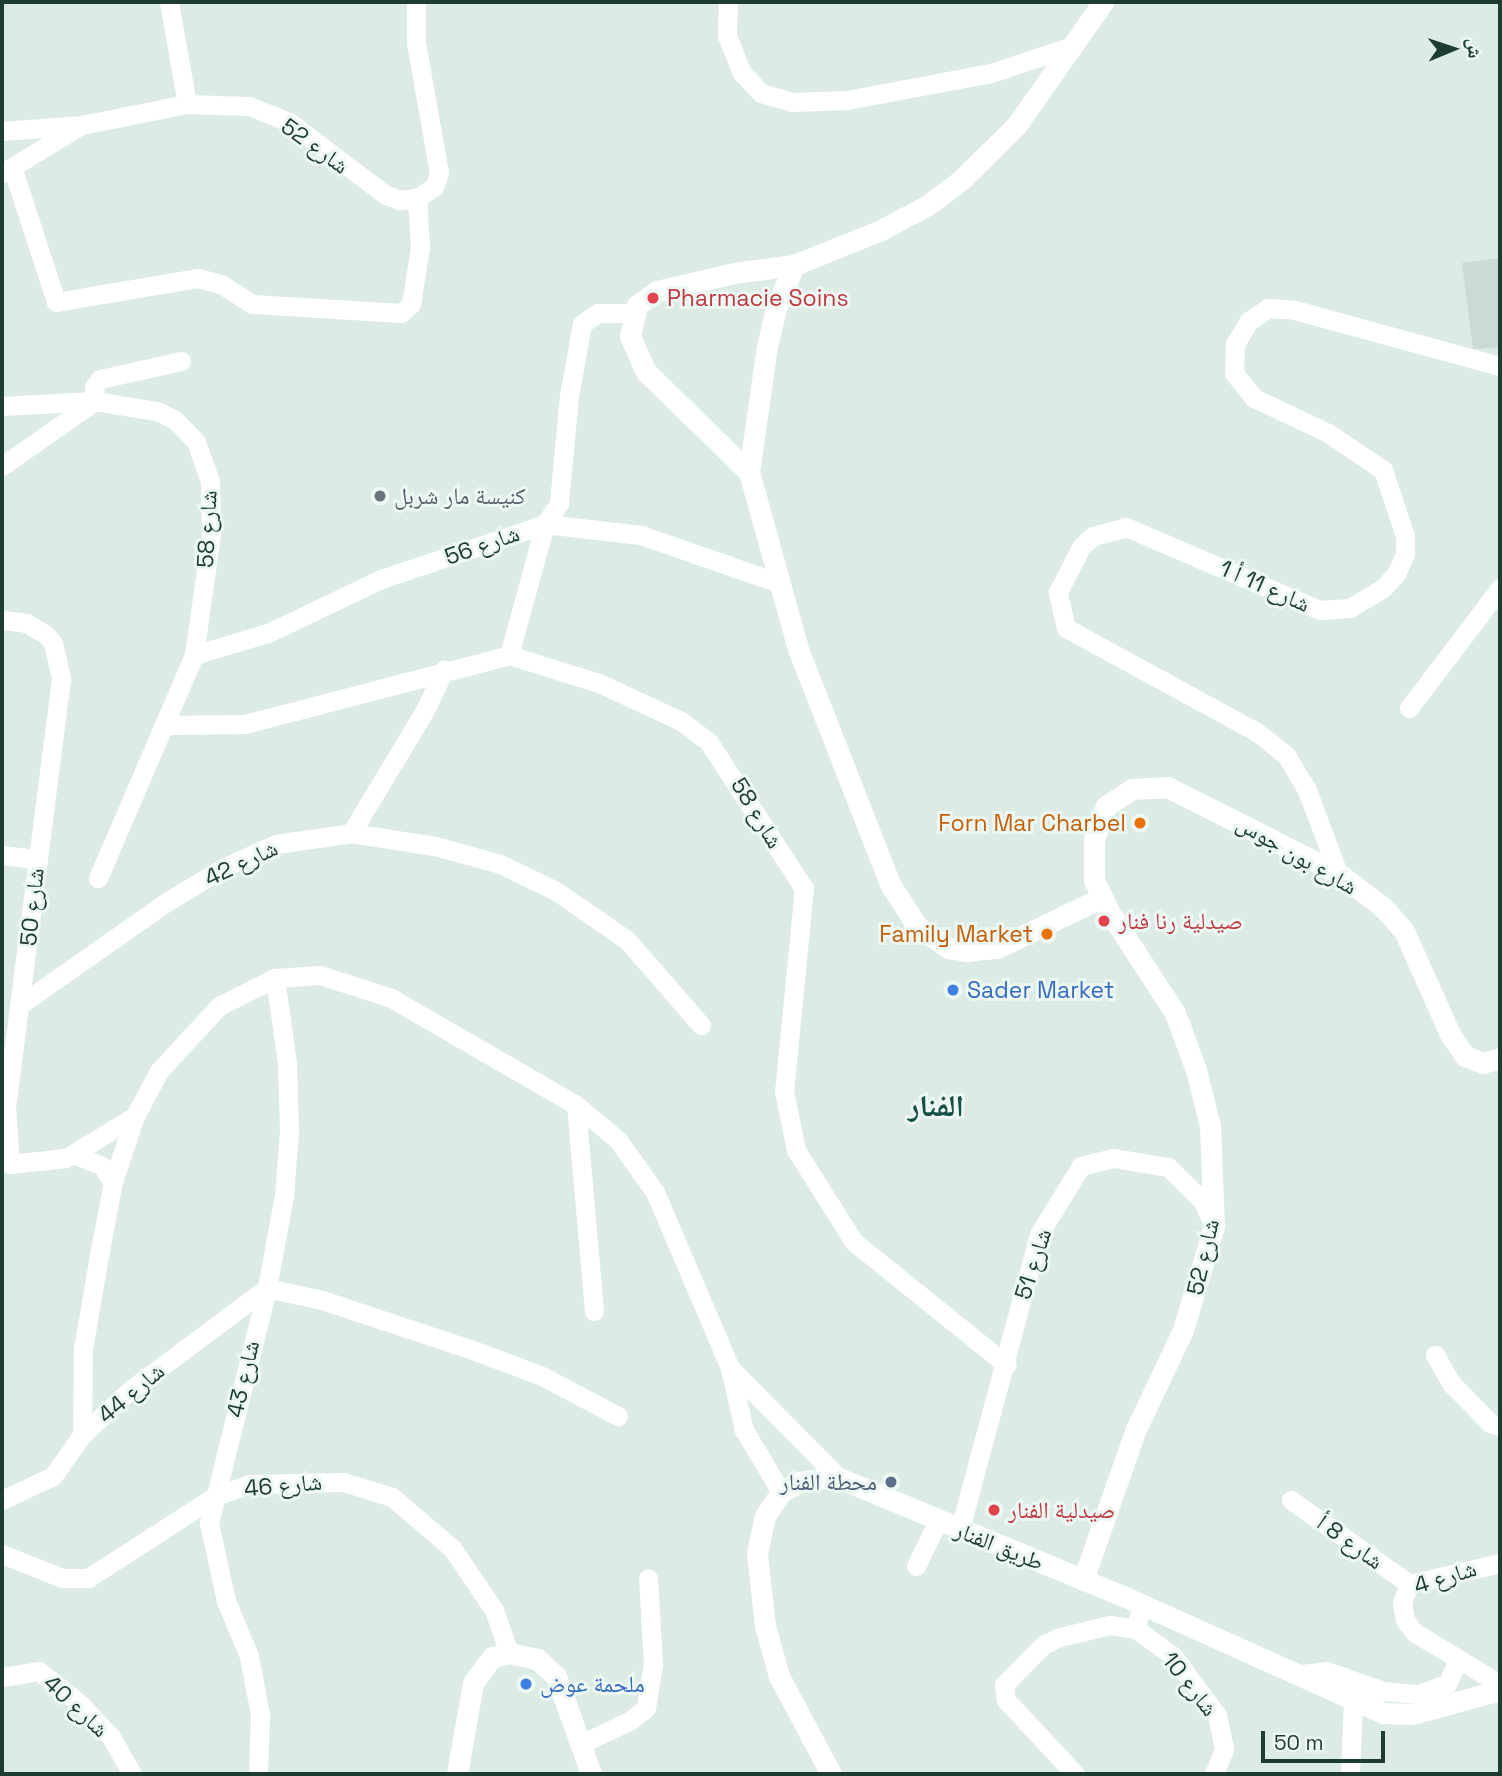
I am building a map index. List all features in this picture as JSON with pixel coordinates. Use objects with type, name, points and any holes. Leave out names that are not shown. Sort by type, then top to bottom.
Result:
[{"type":"street","points":[[169,2],[187,104]]},
{"type":"street","points":[[82,125],[7,170],[31,218],[50,296],[56,302],[198,278],[221,284],[252,304],[394,315],[405,312],[411,304],[419,247],[417,198],[433,187],[439,173],[416,42],[416,2]]},
{"type":"street","points":[[728,2],[727,36],[742,72],[761,93],[792,102],[847,100],[991,73],[1072,46]]},
{"type":"street","points":[[748,472],[646,372],[630,336],[632,313],[641,300],[657,291],[734,273],[794,265],[879,231],[960,181],[1016,126],[1102,2]]},
{"type":"street","name":"شارع 52","points":[[2,131],[82,125],[187,104],[249,106],[289,122],[386,195],[400,200],[417,198]]},
{"type":"street","points":[[794,265],[770,333],[748,472],[798,649],[890,884],[917,926],[949,948],[981,951],[997,948],[1101,898]]},
{"type":"street","name":"شارع 11 أ 1","points":[[1338,873],[1307,790],[1286,755],[1255,731],[1066,628],[1058,592],[1081,547],[1093,536],[1126,527],[1302,606],[1320,610],[1350,608],[1382,589],[1396,574],[1405,554],[1405,536],[1383,470],[1328,433],[1254,398],[1234,373],[1235,344],[1249,321],[1268,308],[1295,310],[1500,366]]},
{"type":"street","points":[[509,655],[545,524],[559,503],[569,396],[582,324],[598,313],[632,313]]},
{"type":"street","points":[[2,466],[95,401],[94,387],[100,379],[181,361]]},
{"type":"street","name":"شارع 58","points":[[2,406],[95,401],[134,405],[175,420],[205,459],[212,501],[211,534],[194,655],[167,725],[98,878]]},
{"type":"street","name":"شارع 56","points":[[194,655],[268,633],[381,579],[545,524],[642,535],[779,583]]},
{"type":"street","points":[[1409,708],[1500,587]]},
{"type":"street","name":"شارع 50","points":[[2,620],[26,623],[45,634],[53,643],[61,679],[6,1108],[10,1164],[55,1162],[74,1154],[135,1116]]},
{"type":"street","name":"شارع 58","points":[[167,725],[245,724],[509,655],[572,671],[681,721],[708,741],[731,770],[804,888],[784,1091],[796,1150],[854,1242],[1007,1365]]},
{"type":"street","points":[[351,833],[424,712],[444,670]]},
{"type":"street","name":"شارع بون جوس","points":[[1101,898],[1092,856],[1099,820],[1116,797],[1144,786],[1189,794],[1338,873],[1384,908],[1404,932],[1450,1034],[1465,1056],[1482,1063],[1500,1058]]},
{"type":"street","name":"شارع 42","points":[[21,1004],[168,901],[225,867],[276,844],[351,833],[435,846],[500,864],[556,891],[627,940],[701,1025]]},
{"type":"street","points":[[2,855],[37,859]]},
{"type":"street","name":"شارع 52","points":[[1083,1580],[1136,1429],[1183,1330],[1214,1226],[1210,1126],[1196,1070],[1175,1013],[1101,898]]},
{"type":"street","points":[[82,1435],[83,1349],[113,1182],[135,1116],[159,1071],[183,1041],[219,1006],[275,978],[320,975],[391,998],[576,1105],[637,1161],[730,1368],[744,1430],[765,1472],[781,1492],[765,1516],[758,1540],[765,1626],[779,1676],[831,1774]]},
{"type":"street","name":"شارع 43","points":[[258,1774],[260,1714],[252,1669],[213,1553],[209,1524],[281,1220],[289,1131],[287,1063],[275,978]]},
{"type":"street","points":[[576,1105],[594,1311]]},
{"type":"street","points":[[74,1154],[102,1166],[113,1182]]},
{"type":"street","name":"شارع 51","points":[[960,1529],[1007,1365],[1039,1234],[1081,1166],[1114,1158],[1168,1167],[1203,1201],[1214,1226]]},
{"type":"street","points":[[267,1288],[322,1300],[481,1353],[542,1376],[618,1416]]},
{"type":"street","name":"شارع 44","points":[[2,1500],[53,1476],[82,1435],[130,1390],[267,1288]]},
{"type":"street","points":[[1435,1355],[1452,1384],[1490,1423],[1500,1426]]},
{"type":"street","points":[[730,1368],[839,1478]]},
{"type":"street","name":"طريق الفنار","points":[[781,1492],[799,1482],[839,1478],[1140,1604],[1302,1674],[1353,1702],[1383,1713],[1413,1714],[1500,1690]]},
{"type":"street","name":"شارع 46","points":[[2,1554],[62,1578],[88,1578],[215,1496],[250,1484],[343,1482],[392,1497],[452,1548],[494,1610],[509,1653]]},
{"type":"street","name":"شارع 8 أ","points":[[1291,1500],[1409,1584]]},
{"type":"street","points":[[916,1566],[938,1521]]},
{"type":"street","name":"شارع 4","points":[[1500,1563],[1409,1584],[1402,1595],[1407,1624],[1458,1660],[1500,1684]]},
{"type":"street","points":[[580,1744],[631,1720],[646,1708],[653,1664],[649,1577]]},
{"type":"street","points":[[1075,1774],[1006,1700],[1004,1685],[1043,1645],[1110,1625],[1136,1629],[1140,1604]]},
{"type":"street","name":"شارع 10","points":[[1136,1629],[1174,1656],[1214,1708],[1224,1741],[1222,1761],[1214,1774]]},
{"type":"street","points":[[457,1774],[473,1683],[492,1657],[509,1653],[537,1659],[556,1676],[591,1774]]},
{"type":"street","points":[[1302,1674],[1326,1671],[1383,1691],[1419,1694],[1447,1684],[1458,1660]]},
{"type":"street","name":"شارع 40","points":[[2,1677],[38,1671],[80,1704],[111,1737],[132,1774]]},
{"type":"street","points":[[1350,1774],[1353,1702]]},
{"type":"shaded area","points":[[1500,258],[1500,348],[1473,349],[1462,263]]},
{"type":"place","name":"Pharmacie Soins","points":[[653,298]]},
{"type":"place","name":"كنيسة مار شربل","points":[[380,496]]},
{"type":"place","name":"Forn Mar Charbel","points":[[1140,823]]},
{"type":"place","name":"صيدلية رنا فنار","points":[[1104,921]]},
{"type":"place","name":"Family Market","points":[[1047,934]]},
{"type":"place","name":"Sader Market","points":[[953,990]]},
{"type":"place","name":"محطة الفنار","points":[[891,1482]]},
{"type":"place","name":"صيدلية الفنار","points":[[994,1510]]},
{"type":"place","name":"ملحمة عوض","points":[[526,1684]]},
{"type":"district","name":"الفنار","points":[[936,1106]]}]
